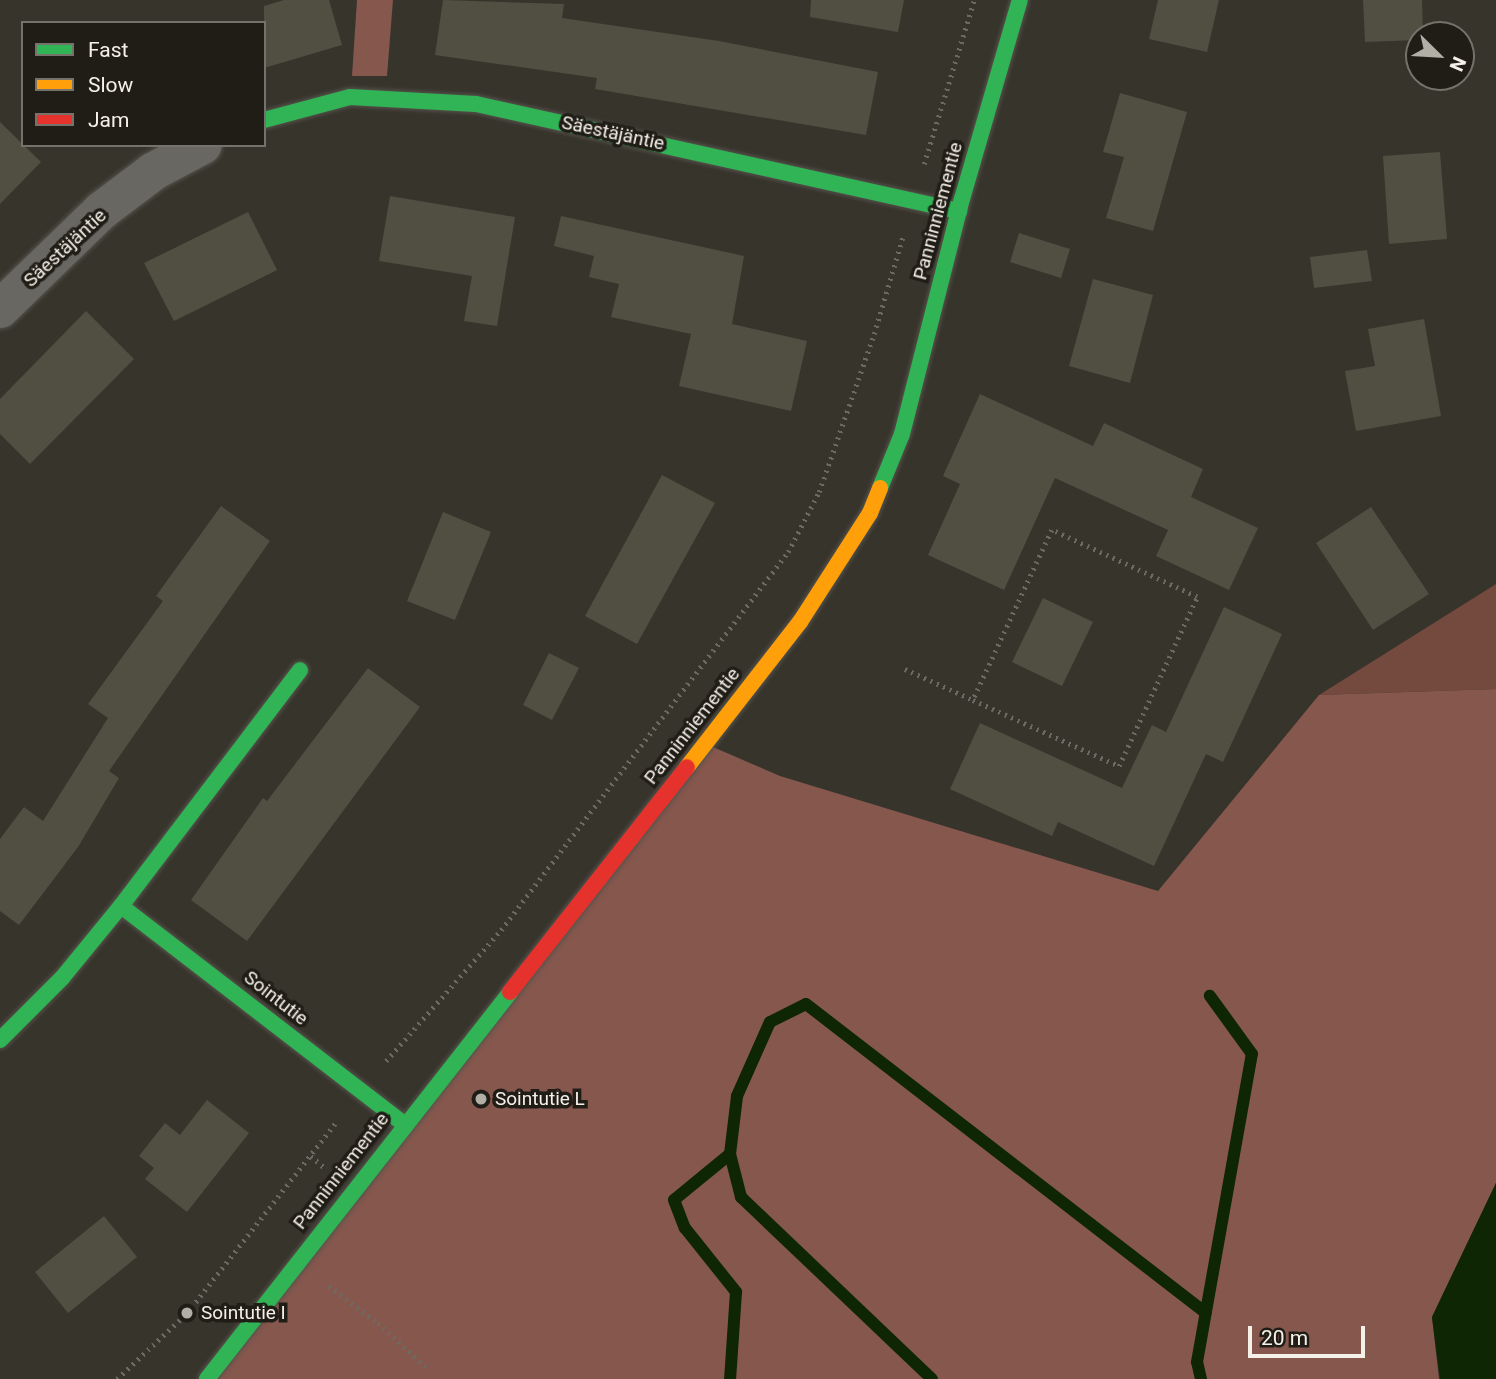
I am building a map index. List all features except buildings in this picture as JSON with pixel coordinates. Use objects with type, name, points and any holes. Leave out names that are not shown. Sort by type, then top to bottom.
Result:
[{"type":"street","name":"Panninniementie","points":[[207,1379],[824,588],[870,513],[902,434],[959,211],[1020,0]]},
{"type":"street","name":"Säestäjäntie","points":[[266,119],[350,97],[476,104],[959,211]]},
{"type":"street","name":"Säestäjäntie","points":[[0,309],[101,211],[154,171],[199,147]]},
{"type":"street","points":[[0,1040],[62,978],[121,906],[300,670]]},
{"type":"street","name":"Sointutie","points":[[121,906],[404,1124]]},
{"type":"path","points":[[117,1379],[187,1313],[360,1090],[501,930],[788,552],[819,492],[874,334],[974,0]]},
{"type":"path","points":[[905,669],[973,700],[1119,766],[1197,597],[1052,530],[973,700]]},
{"type":"path","points":[[297,1262],[378,1323],[426,1367]]},
{"type":"shaded area","points":[[357,0],[393,0],[387,76],[352,76]]},
{"type":"shaded area","points":[[1496,584],[1496,689],[1319,695]]},
{"type":"shaded area","points":[[1496,689],[1496,1183],[1432,1317],[1439,1379],[207,1379],[706,744],[780,776],[1158,891],[1319,695]]},
{"type":"shaded area","points":[[1496,1183],[1496,1379],[1440,1379],[1432,1317]]},
{"type":"waterway","points":[[1201,1379],[1197,1362],[1252,1054],[1210,996]]},
{"type":"waterway","points":[[932,1379],[741,1197],[730,1154],[737,1096],[770,1022],[806,1004],[1206,1313]]},
{"type":"waterway","points":[[730,1154],[674,1200],[685,1228],[736,1292],[730,1379]]},
{"type":"traffic: fast","points":[[880,488],[902,434],[962,199],[1020,0]]},
{"type":"traffic: fast","points":[[266,119],[350,97],[476,104],[959,211]]},
{"type":"traffic: fast","points":[[0,1040],[62,978],[121,906],[300,670]]},
{"type":"traffic: fast","points":[[121,906],[404,1124]]},
{"type":"traffic: fast","points":[[207,1379],[510,992]]},
{"type":"traffic: slow","points":[[687,767],[800,622],[870,513],[880,488]]},
{"type":"traffic: jam","points":[[510,992],[687,767]]},
{"type":"place","name":"Sointutie L","points":[[481,1099]]},
{"type":"place","name":"Sointutie I","points":[[187,1313]]}]
